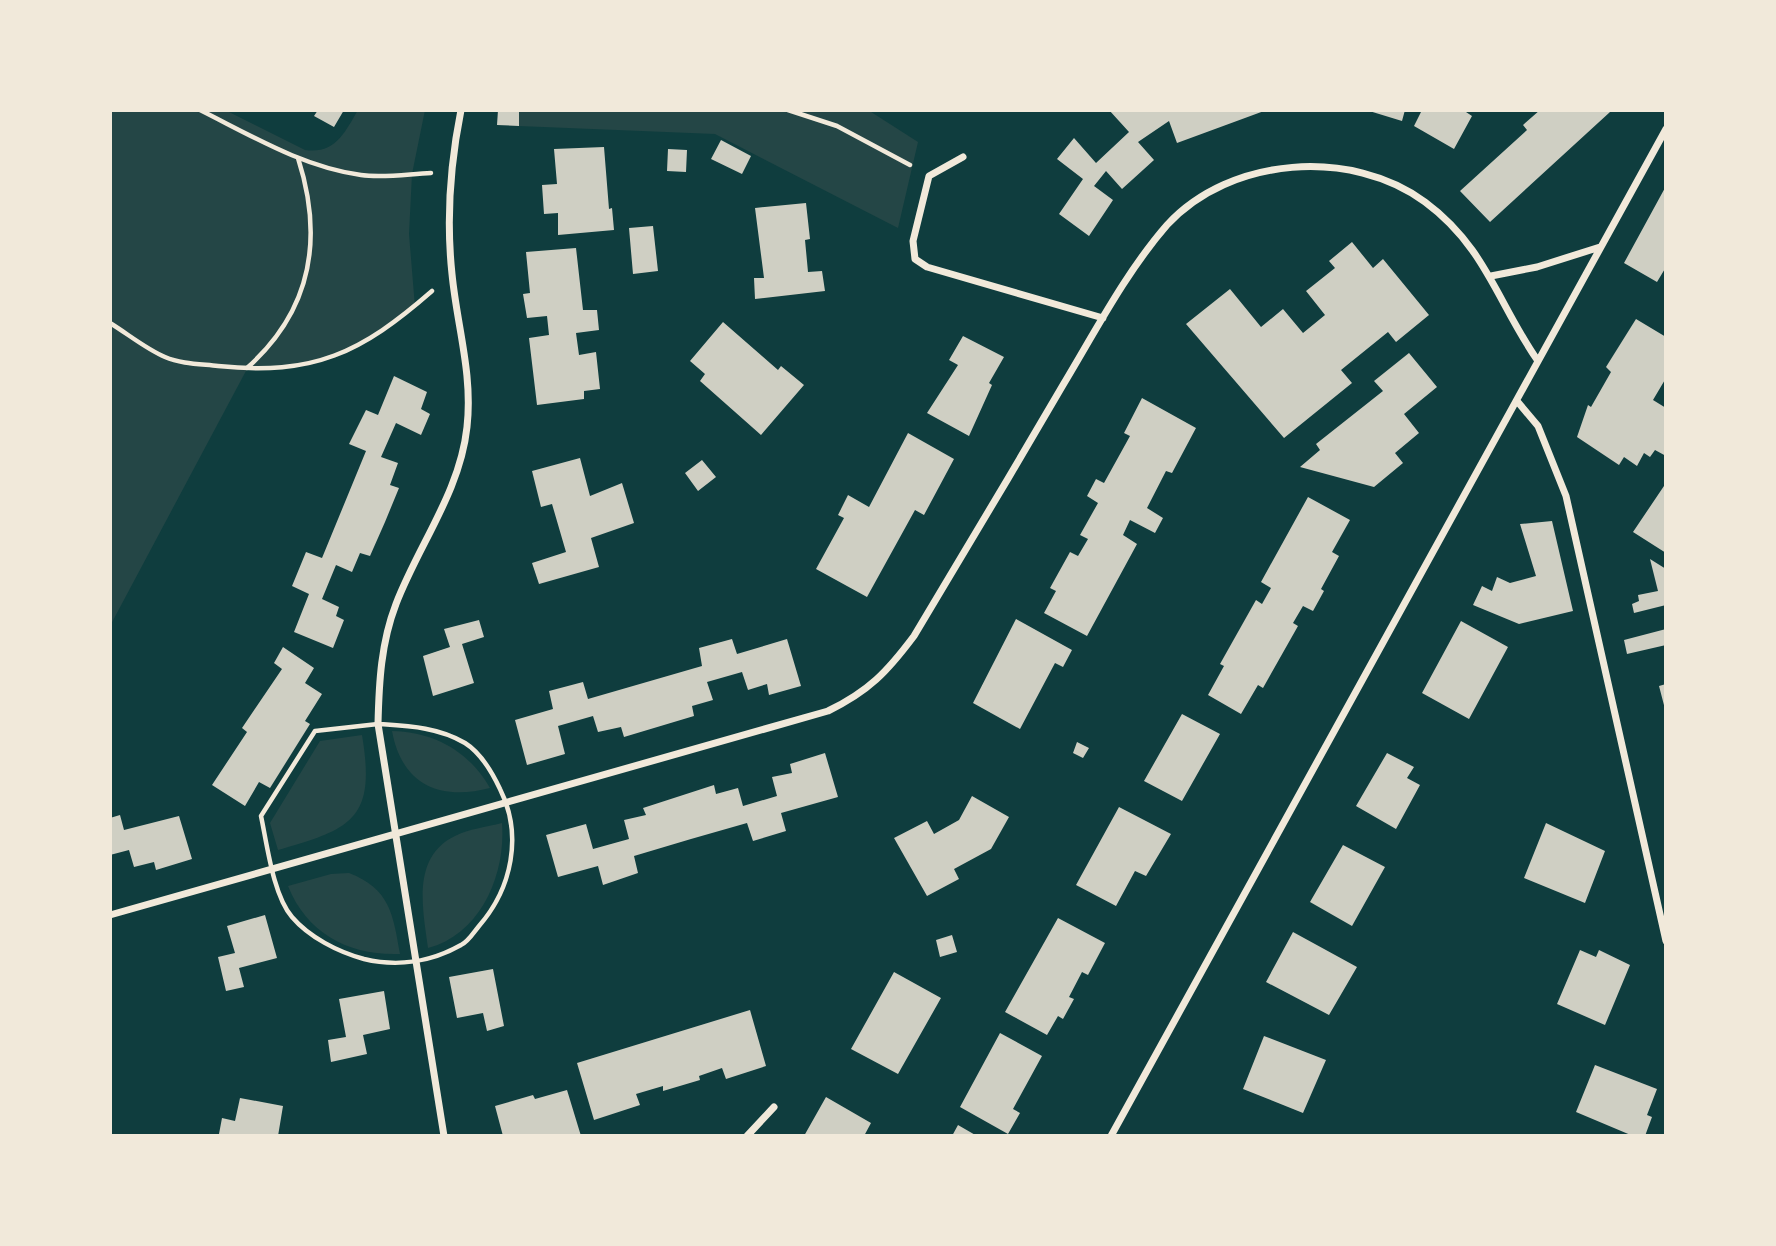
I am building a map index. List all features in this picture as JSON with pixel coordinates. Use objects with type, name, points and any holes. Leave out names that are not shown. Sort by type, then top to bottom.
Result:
[{"type":"street","points":[[444,1136],[379,735],[380,678],[387,630],[397,601],[448,496],[460,463],[467,428],[468,372],[452,275],[448,206],[450,172],[461,110]]},
{"type":"street","points":[[1111,1136],[1666,128]]},
{"type":"street","points":[[963,157],[929,176],[912,250],[919,263],[1103,318]]},
{"type":"street","points":[[110,915],[397,836],[828,711],[857,696],[885,674],[914,636],[1103,318],[1168,224],[1201,198],[1265,170],[1295,167],[1341,169],[1374,176],[1399,186],[1425,202],[1448,222],[1491,276],[1522,337],[1538,361]]},
{"type":"street","points":[[1491,276],[1536,267],[1601,247]]},
{"type":"street","points":[[1517,401],[1538,426],[1566,496],[1666,941]]},
{"type":"street","points":[[747,1136],[774,1107]]},
{"type":"path","points":[[200,110],[298,158],[363,175],[450,172]]},
{"type":"path","points":[[788,110],[837,126],[929,176]]},
{"type":"path","points":[[247,369],[267,350],[286,325],[303,291],[310,258],[311,224],[309,192],[298,158]]},
{"type":"path","points":[[110,323],[164,357],[184,363],[247,369],[308,366],[347,351],[397,321],[452,275]]},
{"type":"shaded area","points":[[110,110],[225,110],[305,150],[315,150],[324,149],[338,140],[358,110],[425,110],[412,174],[409,234],[415,307],[347,351],[308,366],[247,369],[110,626]]},
{"type":"shaded area","points":[[519,110],[868,110],[918,142],[898,228],[715,134],[519,126]]},
{"type":"shaded area","points":[[392,731],[422,735],[449,746],[472,764],[490,788],[455,792],[426,785],[404,765]]},
{"type":"shaded area","points":[[362,735],[365,785],[361,802],[353,816],[325,835],[278,850],[270,823],[320,741]]},
{"type":"shaded area","points":[[502,823],[500,862],[486,899],[476,916],[447,941],[428,948],[423,886],[432,857],[441,845],[455,836]]},
{"type":"shaded area","points":[[349,873],[373,887],[387,904],[400,954],[364,951],[332,939],[306,917],[288,886],[331,874]]},
{"type":"building","points":[[318,110],[344,110],[334,127],[314,116]]},
{"type":"building","points":[[498,110],[519,110],[519,126],[497,125]]},
{"type":"building","points":[[1109,110],[1264,111],[1177,143],[1169,121],[1138,142],[1154,160],[1122,189],[1106,171],[1094,186],[1113,200],[1089,236],[1059,214],[1083,179],[1057,159],[1074,138],[1096,163],[1129,132]]},
{"type":"building","points":[[1366,110],[1405,110],[1402,121]]},
{"type":"building","points":[[1422,110],[1463,110],[1472,116],[1454,149],[1414,126]]},
{"type":"building","points":[[1540,110],[1610,112],[1490,222],[1460,191],[1527,130],[1523,125]]},
{"type":"building","points":[[721,140],[751,156],[742,174],[711,159]]},
{"type":"building","points":[[604,147],[609,209],[612,208],[614,230],[558,235],[558,213],[544,214],[542,185],[557,184],[554,149]]},
{"type":"building","points":[[668,149],[687,150],[686,172],[667,171]]},
{"type":"building","points":[[1666,186],[1666,267],[1657,282],[1624,263]]},
{"type":"building","points":[[806,203],[810,239],[805,240],[808,272],[822,271],[825,291],[755,299],[754,278],[764,278],[755,208]]},
{"type":"building","points":[[653,226],[658,271],[633,274],[629,228]]},
{"type":"building","points":[[1352,242],[1373,268],[1383,259],[1429,315],[1396,342],[1388,332],[1341,370],[1352,383],[1284,438],[1186,324],[1230,289],[1261,327],[1283,309],[1303,333],[1325,315],[1306,291],[1335,268],[1329,261]]},
{"type":"building","points":[[576,248],[583,310],[597,310],[599,330],[576,333],[579,355],[596,352],[600,389],[584,391],[584,399],[537,405],[529,338],[549,335],[547,316],[527,318],[523,294],[530,293],[526,252]]},
{"type":"building","points":[[1636,319],[1666,337],[1666,378],[1653,400],[1666,408],[1666,456],[1655,450],[1650,457],[1644,453],[1637,466],[1624,457],[1619,465],[1577,437],[1588,405],[1591,407],[1611,372],[1606,367]]},
{"type":"building","points":[[723,322],[778,370],[781,366],[804,385],[761,435],[700,381],[705,374],[690,361]]},
{"type":"building","points":[[963,336],[1004,357],[989,383],[992,385],[969,436],[927,413],[958,365],[949,360]]},
{"type":"building","points":[[1409,353],[1437,387],[1404,414],[1419,433],[1395,453],[1403,463],[1374,487],[1300,467],[1320,450],[1316,444],[1383,391],[1374,381]]},
{"type":"building","points":[[394,376],[427,392],[421,409],[430,414],[421,435],[396,423],[381,457],[398,463],[390,485],[399,488],[370,556],[360,553],[352,572],[336,565],[322,599],[339,607],[336,616],[344,620],[333,648],[294,632],[309,594],[292,586],[306,552],[322,558],[366,451],[349,444],[366,410],[378,415]]},
{"type":"building","points":[[1142,398],[1196,428],[1172,473],[1166,471],[1147,508],[1163,518],[1155,533],[1130,520],[1123,535],[1137,544],[1087,636],[1044,613],[1056,591],[1050,588],[1070,552],[1078,556],[1088,539],[1080,535],[1098,503],[1087,496],[1096,479],[1104,483],[1130,436],[1124,433]]},
{"type":"building","points":[[908,433],[954,459],[924,515],[915,510],[867,597],[816,569],[844,518],[838,515],[848,495],[869,507]]},
{"type":"building","points":[[580,458],[590,496],[622,483],[634,523],[591,538],[599,567],[539,584],[532,563],[566,552],[552,504],[541,507],[532,471]]},
{"type":"building","points":[[702,460],[716,477],[698,491],[685,473]]},
{"type":"building","points":[[1666,483],[1666,553],[1633,532]]},
{"type":"building","points":[[1308,497],[1350,520],[1332,552],[1339,556],[1321,589],[1324,591],[1313,611],[1303,606],[1293,623],[1298,626],[1263,688],[1258,685],[1241,714],[1208,695],[1224,666],[1220,664],[1256,600],[1262,604],[1271,588],[1261,582]]},
{"type":"building","points":[[1552,521],[1573,611],[1519,624],[1473,605],[1482,586],[1492,591],[1497,577],[1510,583],[1536,576],[1520,524]]},
{"type":"building","points":[[1650,559],[1666,569],[1666,605],[1634,613],[1632,604],[1639,601],[1638,595],[1658,591]]},
{"type":"building","points":[[1016,619],[1072,650],[1063,667],[1055,663],[1020,729],[973,703]]},
{"type":"building","points":[[479,620],[484,637],[462,644],[474,683],[433,696],[423,656],[450,647],[444,629]]},
{"type":"building","points":[[1461,621],[1508,647],[1469,719],[1422,693]]},
{"type":"building","points":[[1666,629],[1666,645],[1627,654],[1624,640]]},
{"type":"building","points":[[732,639],[737,654],[787,639],[801,686],[769,695],[767,684],[748,690],[742,672],[707,682],[713,700],[692,706],[694,716],[624,737],[621,727],[598,732],[593,716],[558,726],[565,754],[527,765],[515,720],[553,709],[549,691],[583,682],[588,699],[702,666],[699,648]]},
{"type":"building","points":[[283,647],[314,668],[305,683],[322,694],[305,721],[310,724],[270,788],[259,782],[245,806],[212,785],[247,732],[242,728],[282,669],[274,663]]},
{"type":"building","points":[[1666,684],[1666,709],[1665,709],[1659,686]]},
{"type":"building","points":[[1182,714],[1220,734],[1182,801],[1144,781]]},
{"type":"building","points":[[1077,742],[1089,748],[1083,758],[1073,753]]},
{"type":"building","points":[[825,753],[838,797],[781,813],[786,831],[753,841],[747,823],[691,839],[634,856],[638,873],[603,885],[598,866],[558,877],[546,835],[586,824],[593,849],[629,839],[624,820],[646,815],[643,808],[714,785],[716,794],[738,788],[743,806],[777,796],[772,777],[792,773],[790,764]]},
{"type":"building","points":[[1387,753],[1414,767],[1407,778],[1420,785],[1396,829],[1356,806]]},
{"type":"building","points":[[972,796],[1009,817],[991,849],[954,869],[959,879],[927,896],[894,838],[927,821],[934,834],[959,820]]},
{"type":"building","points":[[1119,807],[1171,834],[1146,876],[1135,871],[1116,906],[1076,885]]},
{"type":"building","points":[[120,815],[124,830],[179,816],[192,859],[156,870],[154,862],[134,867],[129,850],[110,855],[110,818]]},
{"type":"building","points":[[1546,823],[1605,851],[1585,903],[1524,878]]},
{"type":"building","points":[[1343,845],[1385,867],[1352,926],[1310,902]]},
{"type":"building","points":[[265,915],[277,958],[239,968],[244,987],[226,991],[218,957],[235,953],[227,926]]},
{"type":"building","points":[[1058,918],[1105,943],[1088,975],[1082,972],[1069,997],[1074,999],[1063,1019],[1058,1016],[1047,1035],[1005,1012]]},
{"type":"building","points":[[1293,932],[1357,967],[1329,1015],[1266,982]]},
{"type":"building","points":[[952,935],[957,952],[940,957],[936,940]]},
{"type":"building","points":[[1580,950],[1596,957],[1599,950],[1630,965],[1605,1025],[1557,1004]]},
{"type":"building","points":[[493,969],[504,1026],[487,1031],[483,1013],[457,1018],[449,977]]},
{"type":"building","points":[[894,972],[941,998],[898,1074],[851,1049]]},
{"type":"building","points":[[384,991],[390,1029],[363,1035],[367,1054],[331,1062],[328,1040],[346,1037],[339,999]]},
{"type":"building","points":[[750,1010],[766,1066],[726,1079],[722,1068],[699,1076],[700,1080],[663,1091],[663,1086],[636,1094],[640,1105],[594,1120],[577,1063]]},
{"type":"building","points":[[1000,1033],[1042,1056],[1013,1109],[1020,1113],[1008,1134],[960,1107]]},
{"type":"building","points":[[1264,1036],[1326,1060],[1303,1113],[1243,1089]]},
{"type":"building","points":[[1595,1065],[1657,1089],[1647,1115],[1652,1117],[1645,1136],[1633,1136],[1576,1112]]},
{"type":"building","points":[[567,1090],[581,1136],[503,1136],[495,1106],[533,1095],[535,1099]]},
{"type":"building","points":[[826,1097],[871,1123],[864,1136],[804,1136]]},
{"type":"building","points":[[240,1098],[283,1106],[278,1136],[219,1134],[222,1118],[235,1121]]},
{"type":"building","points":[[958,1125],[977,1136],[952,1136]]}]
